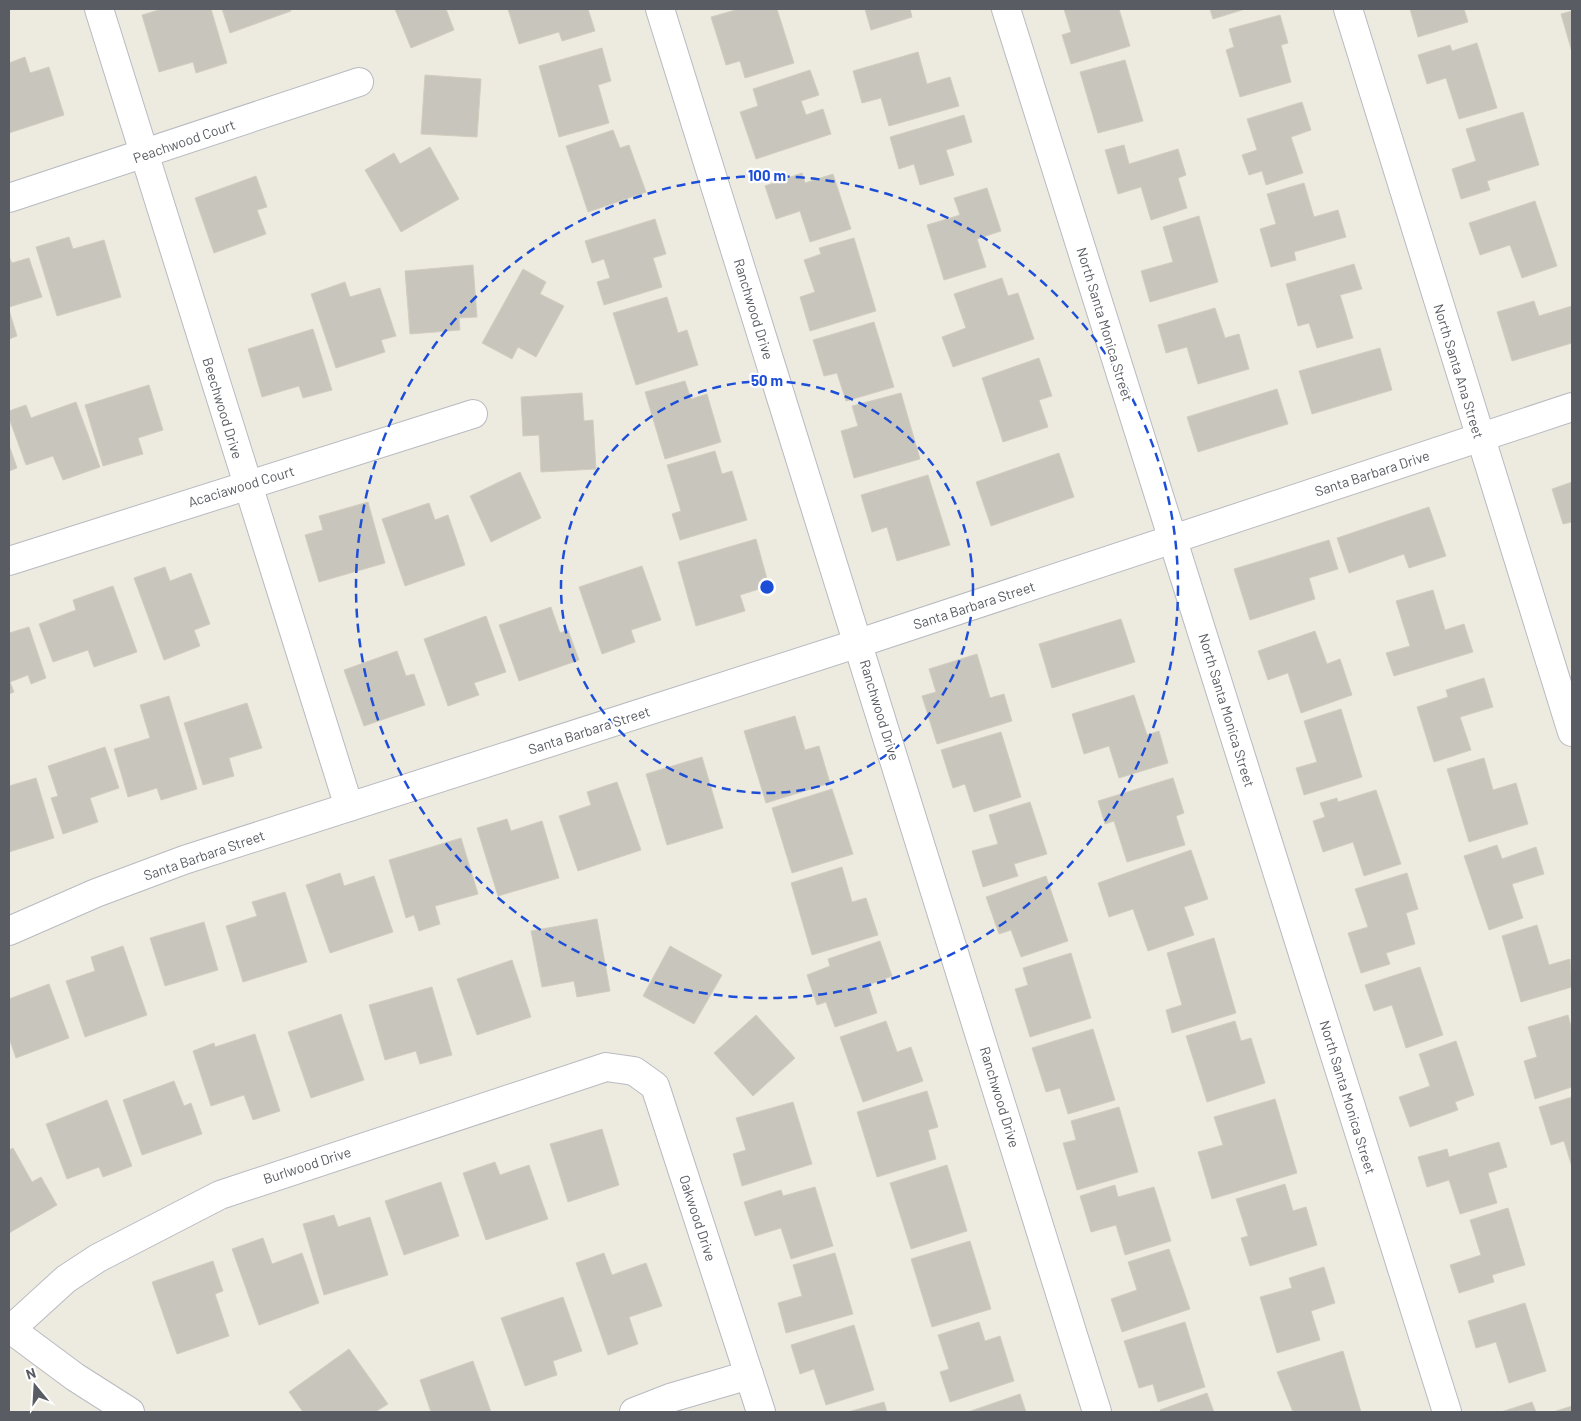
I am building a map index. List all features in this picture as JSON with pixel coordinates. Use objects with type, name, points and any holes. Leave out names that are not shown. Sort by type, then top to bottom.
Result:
[{"type":"street","name":"Beechwood Drive","points":[[99,9],[349,807]]},
{"type":"street","name":"Ranchwood Drive","points":[[660,9],[1097,1412]]},
{"type":"street","name":"North Santa Monica Street","points":[[1006,9],[1447,1412]]},
{"type":"street","name":"North Santa Ana Street","points":[[1348,9],[1572,732]]},
{"type":"street","name":"Peachwood Court","points":[[9,198],[359,82]]},
{"type":"street","name":"Santa Barbara Drive","points":[[1173,539],[1572,407]]},
{"type":"street","name":"Acaciawood Court","points":[[9,561],[247,484],[473,414]]},
{"type":"street","name":"Santa Barbara Street","points":[[9,931],[96,893],[184,860],[859,644],[1173,539]]},
{"type":"street","name":"Burlwood Drive","points":[[9,1329],[66,1278],[98,1258],[220,1195],[606,1067],[634,1071]]},
{"type":"street","name":"Oakwood Drive","points":[[634,1071],[655,1086],[658,1094],[761,1412]]},
{"type":"street","points":[[9,1329],[75,1378],[130,1412]]},
{"type":"street","points":[[634,1412],[670,1398],[749,1375]]},
{"type":"building","points":[[162,9],[211,9],[227,63],[196,73],[193,62],[159,72],[142,15]]},
{"type":"building","points":[[222,9],[290,9],[291,11],[230,33]]},
{"type":"building","points":[[395,9],[446,9],[454,30],[411,48]]},
{"type":"building","points":[[508,9],[588,9],[595,31],[562,41],[559,32],[519,44]]},
{"type":"building","points":[[739,9],[777,9],[794,63],[745,78],[740,61],[726,65],[711,17]]},
{"type":"building","points":[[865,9],[910,9],[912,17],[871,30]]},
{"type":"building","points":[[1064,9],[1119,9],[1130,46],[1071,64],[1062,35],[1071,32]]},
{"type":"building","points":[[1210,9],[1245,9],[1213,19]]},
{"type":"building","points":[[1410,9],[1464,9],[1468,22],[1418,37]]},
{"type":"building","points":[[1572,11],[1572,52],[1561,14]]},
{"type":"building","points":[[1280,15],[1288,43],[1281,45],[1291,82],[1240,97],[1226,50],[1234,47],[1229,29]]},
{"type":"building","points":[[1477,43],[1497,108],[1459,119],[1446,78],[1427,84],[1418,55],[1450,45],[1452,51]]},
{"type":"building","points":[[602,48],[611,81],[598,85],[609,123],[559,137],[539,66]]},
{"type":"building","points":[[918,52],[927,84],[950,77],[959,106],[889,126],[881,98],[862,103],[853,71]]},
{"type":"building","points":[[25,57],[30,73],[49,67],[64,115],[9,133],[9,63]]},
{"type":"building","points":[[1125,60],[1143,121],[1098,133],[1080,72]]},
{"type":"building","points":[[810,70],[819,95],[801,101],[806,115],[823,109],[831,134],[756,159],[740,112],[758,106],[753,89]]},
{"type":"building","points":[[425,75],[481,79],[477,137],[421,134]]},
{"type":"building","points":[[1302,102],[1311,130],[1291,137],[1303,173],[1266,185],[1262,171],[1249,175],[1242,155],[1257,150],[1247,119]]},
{"type":"building","points":[[1523,112],[1539,165],[1487,181],[1490,190],[1461,199],[1452,169],[1476,161],[1466,129]]},
{"type":"building","points":[[964,115],[972,142],[946,150],[954,175],[920,185],[914,164],[899,169],[890,137]]},
{"type":"building","points":[[613,130],[620,148],[629,145],[646,192],[588,212],[566,146]]},
{"type":"building","points":[[1124,145],[1129,164],[1178,149],[1186,175],[1178,178],[1187,208],[1151,220],[1141,187],[1118,194],[1105,150]]},
{"type":"building","points":[[430,147],[459,199],[401,232],[365,170],[394,153],[400,164]]},
{"type":"building","points":[[802,173],[805,183],[833,174],[851,229],[810,242],[800,211],[776,219],[765,186]]},
{"type":"building","points":[[256,176],[267,207],[257,210],[266,234],[214,253],[195,198]]},
{"type":"building","points":[[1304,183],[1314,217],[1338,210],[1346,237],[1294,252],[1296,260],[1271,267],[1260,229],[1276,224],[1267,194]]},
{"type":"building","points":[[987,188],[1001,231],[977,239],[986,267],[944,280],[927,225],[960,215],[954,198]]},
{"type":"building","points":[[1535,201],[1557,266],[1522,278],[1510,245],[1480,255],[1469,223]]},
{"type":"building","points":[[1199,216],[1218,282],[1150,302],[1141,271],[1173,262],[1163,227]]},
{"type":"building","points":[[655,219],[666,254],[653,258],[662,287],[604,305],[597,282],[610,278],[604,259],[592,263],[585,241]]},
{"type":"building","points":[[69,237],[73,249],[104,240],[121,297],[57,316],[36,247]]},
{"type":"building","points":[[854,238],[876,311],[810,331],[800,297],[815,292],[804,260],[821,254],[819,248]]},
{"type":"building","points":[[9,257],[12,263],[29,258],[42,297],[9,307]]},
{"type":"building","points":[[1354,264],[1362,289],[1340,295],[1353,338],[1317,348],[1309,323],[1298,326],[1286,284]]},
{"type":"building","points":[[473,265],[477,317],[459,318],[460,330],[410,334],[405,271]]},
{"type":"building","points":[[523,269],[546,282],[540,294],[564,306],[536,357],[518,347],[512,359],[482,343]]},
{"type":"building","points":[[1002,278],[1008,296],[1018,293],[1034,339],[953,367],[942,337],[966,328],[954,294]]},
{"type":"building","points":[[345,282],[350,297],[380,288],[396,336],[381,340],[385,352],[336,368],[311,294]]},
{"type":"building","points":[[667,297],[678,333],[687,330],[698,365],[636,385],[613,313]]},
{"type":"building","points":[[1534,301],[1539,316],[1572,306],[1572,343],[1512,361],[1497,312]]},
{"type":"building","points":[[1215,308],[1225,338],[1239,334],[1249,369],[1198,384],[1187,347],[1166,353],[1158,325]]},
{"type":"building","points":[[9,310],[17,336],[9,339]]},
{"type":"building","points":[[874,322],[894,387],[846,401],[837,373],[824,376],[813,340]]},
{"type":"building","points":[[313,329],[332,390],[303,398],[299,386],[262,397],[248,349]]},
{"type":"building","points":[[1380,348],[1392,390],[1312,414],[1299,371]]},
{"type":"building","points":[[1039,358],[1052,396],[1039,400],[1048,427],[1003,442],[982,378]]},
{"type":"building","points":[[685,381],[691,399],[707,394],[721,442],[665,459],[645,392]]},
{"type":"building","points":[[149,385],[163,430],[138,438],[143,454],[103,466],[85,405]]},
{"type":"building","points":[[1277,389],[1288,424],[1198,452],[1187,417]]},
{"type":"building","points":[[582,393],[584,421],[593,420],[596,469],[541,472],[539,435],[523,436],[521,397]]},
{"type":"building","points":[[901,393],[920,459],[854,478],[841,431],[858,426],[852,406]]},
{"type":"building","points":[[76,402],[100,467],[63,480],[53,456],[26,465],[9,418],[9,411],[26,405],[31,418]]},
{"type":"building","points":[[9,445],[17,468],[9,471]]},
{"type":"building","points":[[715,451],[722,474],[732,471],[747,520],[680,540],[672,514],[681,511],[667,465]]},
{"type":"building","points":[[1059,453],[1074,497],[991,526],[976,482]]},
{"type":"building","points":[[520,472],[541,518],[491,542],[470,496]]},
{"type":"building","points":[[928,475],[950,545],[897,561],[887,527],[872,532],[861,495]]},
{"type":"building","points":[[1572,482],[1572,522],[1563,524],[1552,489]]},
{"type":"building","points":[[368,502],[385,563],[319,582],[305,535],[323,530],[319,516]]},
{"type":"building","points":[[429,503],[435,520],[448,515],[465,565],[405,586],[382,519]]},
{"type":"building","points":[[1429,507],[1446,556],[1409,568],[1404,554],[1349,573],[1337,538]]},
{"type":"building","points":[[756,539],[769,586],[740,595],[745,611],[696,626],[678,562]]},
{"type":"building","points":[[1329,540],[1338,569],[1309,578],[1315,599],[1250,620],[1234,569]]},
{"type":"building","points":[[642,566],[661,620],[631,630],[635,642],[602,654],[579,587]]},
{"type":"building","points":[[165,567],[170,581],[191,573],[210,624],[194,630],[200,646],[164,660],[134,578]]},
{"type":"building","points":[[113,586],[137,652],[94,667],[88,650],[53,662],[39,624],[76,610],[73,600]]},
{"type":"building","points":[[1433,590],[1445,630],[1464,624],[1473,652],[1394,676],[1386,653],[1410,646],[1396,601]]},
{"type":"building","points":[[551,607],[560,633],[568,630],[579,660],[519,681],[499,625]]},
{"type":"building","points":[[486,616],[506,672],[474,683],[479,695],[448,706],[424,639]]},
{"type":"building","points":[[1121,619],[1135,662],[1052,688],[1039,644]]},
{"type":"building","points":[[29,627],[46,678],[31,684],[28,675],[10,682],[14,692],[9,694],[9,633]]},
{"type":"building","points":[[1315,631],[1327,664],[1340,659],[1352,695],[1301,713],[1288,673],[1268,680],[1258,651]]},
{"type":"building","points":[[397,651],[406,676],[414,674],[425,705],[364,726],[344,670]]},
{"type":"building","points":[[977,654],[990,698],[1004,694],[1012,721],[937,744],[922,696],[936,692],[929,669]]},
{"type":"building","points":[[1484,678],[1493,707],[1460,717],[1471,750],[1434,762],[1417,707],[1448,697],[1446,690]]},
{"type":"building","points":[[1134,695],[1147,735],[1159,731],[1168,763],[1119,778],[1109,746],[1084,754],[1072,714]]},
{"type":"building","points":[[169,696],[197,789],[161,800],[157,788],[128,797],[114,749],[150,738],[140,705]]},
{"type":"building","points":[[247,703],[262,748],[229,758],[234,776],[203,785],[184,723]]},
{"type":"building","points":[[1341,709],[1362,777],[1304,795],[1296,768],[1317,762],[1304,721]]},
{"type":"building","points":[[795,716],[805,750],[819,746],[830,783],[766,803],[744,731]]},
{"type":"building","points":[[1001,732],[1021,797],[974,812],[965,784],[953,788],[941,750]]},
{"type":"building","points":[[105,747],[119,788],[90,798],[98,822],[63,834],[51,798],[58,796],[48,766]]},
{"type":"building","points":[[702,757],[723,828],[667,845],[646,774]]},
{"type":"building","points":[[1484,758],[1493,790],[1516,783],[1528,824],[1469,842],[1447,769]]},
{"type":"building","points":[[36,778],[54,838],[9,852],[9,786]]},
{"type":"building","points":[[1173,778],[1184,813],[1176,816],[1185,845],[1127,862],[1114,821],[1105,824],[1098,801]]},
{"type":"building","points":[[617,782],[641,850],[578,871],[559,816],[591,805],[587,792]]},
{"type":"building","points":[[832,789],[853,854],[792,873],[772,808]]},
{"type":"building","points":[[1376,790],[1401,864],[1364,876],[1353,842],[1323,852],[1313,821],[1325,817],[1320,803],[1337,798],[1338,802]]},
{"type":"building","points":[[1030,802],[1047,854],[1014,864],[1018,876],[983,887],[972,851],[998,844],[989,815]]},
{"type":"building","points":[[507,819],[511,831],[542,821],[559,878],[498,896],[477,828]]},
{"type":"building","points":[[461,838],[478,894],[435,906],[440,924],[419,931],[414,915],[406,918],[389,860]]},
{"type":"building","points":[[1497,845],[1502,859],[1536,847],[1544,874],[1512,884],[1523,918],[1489,930],[1464,856]]},
{"type":"building","points":[[1191,850],[1208,899],[1184,907],[1194,935],[1148,951],[1133,909],[1109,917],[1098,883]]},
{"type":"building","points":[[842,867],[852,902],[866,898],[878,935],[812,955],[791,883]]},
{"type":"building","points":[[340,873],[344,886],[374,876],[393,932],[330,953],[306,885]]},
{"type":"building","points":[[1407,873],[1418,909],[1406,913],[1415,944],[1386,953],[1390,964],[1361,973],[1348,933],[1368,927],[1355,889]]},
{"type":"building","points":[[1046,876],[1068,941],[1021,957],[1011,930],[999,934],[986,897]]},
{"type":"building","points":[[285,892],[307,962],[243,982],[226,926],[257,916],[252,902]]},
{"type":"building","points":[[597,919],[610,991],[577,997],[574,981],[542,987],[531,931]]},
{"type":"building","points":[[204,922],[218,970],[165,986],[150,938]]},
{"type":"building","points":[[1537,925],[1549,965],[1570,959],[1572,987],[1521,1002],[1502,936]]},
{"type":"building","points":[[1214,938],[1236,1013],[1172,1033],[1166,1010],[1182,1005],[1167,953]]},
{"type":"building","points":[[880,941],[892,976],[868,985],[877,1013],[835,1027],[826,1002],[817,1005],[807,975],[830,966],[828,959]]},
{"type":"building","points":[[123,946],[147,1015],[85,1037],[66,981],[95,971],[91,957]]},
{"type":"building","points":[[670,946],[722,975],[694,1024],[643,996]]},
{"type":"building","points":[[1071,953],[1091,1018],[1030,1037],[1015,989],[1028,985],[1023,968]]},
{"type":"building","points":[[512,960],[531,1017],[477,1035],[457,979]]},
{"type":"building","points":[[1420,967],[1443,1035],[1406,1048],[1392,1005],[1374,1011],[1365,985]]},
{"type":"building","points":[[49,984],[69,1038],[16,1058],[9,1038],[9,999]]},
{"type":"building","points":[[432,987],[452,1055],[420,1064],[416,1051],[385,1060],[369,1005]]},
{"type":"building","points":[[341,1014],[364,1080],[311,1098],[288,1032]]},
{"type":"building","points":[[756,1015],[795,1058],[753,1096],[714,1053]]},
{"type":"building","points":[[1568,1015],[1572,1030],[1572,1087],[1535,1099],[1524,1061],[1537,1057],[1528,1027]]},
{"type":"building","points":[[886,1021],[897,1052],[911,1047],[923,1081],[863,1102],[840,1037]]},
{"type":"building","points":[[1235,1021],[1241,1041],[1251,1038],[1265,1083],[1207,1102],[1186,1036]]},
{"type":"building","points":[[1093,1029],[1115,1100],[1068,1114],[1060,1088],[1046,1092],[1032,1048]]},
{"type":"building","points":[[255,1034],[280,1111],[253,1120],[244,1095],[211,1106],[193,1051],[214,1043],[215,1047]]},
{"type":"building","points":[[1456,1041],[1474,1095],[1455,1102],[1458,1110],[1410,1127],[1399,1097],[1430,1086],[1419,1054]]},
{"type":"building","points":[[174,1081],[184,1106],[191,1103],[202,1134],[142,1155],[123,1100]]},
{"type":"building","points":[[927,1091],[938,1127],[928,1130],[936,1159],[877,1177],[857,1112]]},
{"type":"building","points":[[1572,1097],[1572,1167],[1564,1141],[1551,1145],[1539,1107]]},
{"type":"building","points":[[1275,1099],[1297,1173],[1212,1199],[1198,1152],[1223,1145],[1214,1117]]},
{"type":"building","points":[[107,1100],[132,1166],[103,1177],[99,1167],[67,1179],[46,1124]]},
{"type":"building","points":[[793,1102],[812,1164],[742,1186],[733,1154],[746,1150],[736,1118]]},
{"type":"building","points":[[1119,1107],[1138,1172],[1077,1190],[1063,1143],[1076,1140],[1071,1121]]},
{"type":"building","points":[[602,1129],[619,1185],[568,1202],[550,1144]]},
{"type":"building","points":[[1499,1142],[1507,1167],[1488,1173],[1497,1203],[1460,1214],[1449,1180],[1427,1187],[1418,1157],[1447,1149],[1449,1157]]},
{"type":"building","points":[[13,1148],[32,1182],[41,1177],[57,1205],[9,1233],[9,1150]]},
{"type":"building","points":[[495,1162],[500,1175],[529,1165],[548,1219],[486,1240],[463,1173]]},
{"type":"building","points":[[947,1165],[967,1231],[911,1249],[890,1183]]},
{"type":"building","points":[[441,1182],[459,1236],[404,1255],[385,1201]]},
{"type":"building","points":[[1285,1184],[1293,1211],[1306,1207],[1317,1245],[1250,1266],[1241,1238],[1248,1236],[1236,1199]]},
{"type":"building","points":[[1115,1185],[1118,1197],[1154,1187],[1171,1241],[1125,1255],[1116,1225],[1091,1232],[1080,1196]]},
{"type":"building","points":[[815,1187],[833,1246],[791,1259],[781,1228],[755,1236],[744,1202],[781,1190],[783,1196]]},
{"type":"building","points":[[1508,1208],[1525,1265],[1492,1275],[1494,1282],[1459,1293],[1450,1265],[1481,1255],[1470,1220]]},
{"type":"building","points":[[334,1215],[338,1227],[370,1217],[388,1275],[324,1295],[303,1224]]},
{"type":"building","points":[[263,1238],[272,1264],[302,1253],[319,1303],[259,1325],[232,1249]]},
{"type":"building","points":[[970,1241],[991,1309],[932,1327],[911,1259]]},
{"type":"building","points":[[1169,1249],[1190,1309],[1122,1332],[1111,1299],[1137,1290],[1128,1262]]},
{"type":"building","points":[[604,1253],[612,1275],[646,1263],[662,1306],[629,1317],[638,1344],[608,1355],[576,1263]]},
{"type":"building","points":[[835,1253],[853,1314],[786,1333],[778,1303],[802,1296],[793,1265]]},
{"type":"building","points":[[213,1261],[223,1291],[215,1294],[229,1336],[177,1354],[152,1282]]},
{"type":"building","points":[[1324,1267],[1335,1303],[1311,1311],[1320,1340],[1277,1353],[1260,1297],[1292,1288],[1289,1278]]},
{"type":"building","points":[[563,1297],[582,1351],[553,1361],[557,1375],[525,1386],[501,1318]]},
{"type":"building","points":[[1525,1303],[1546,1371],[1509,1383],[1496,1342],[1476,1348],[1468,1321]]},
{"type":"building","points":[[979,1322],[985,1341],[1000,1336],[1014,1381],[950,1402],[940,1372],[949,1369],[938,1335]]},
{"type":"building","points":[[1185,1322],[1205,1387],[1158,1402],[1153,1384],[1139,1388],[1124,1341]]},
{"type":"building","points":[[854,1325],[874,1390],[826,1405],[814,1369],[800,1374],[791,1345]]},
{"type":"building","points":[[349,1349],[388,1404],[375,1412],[303,1412],[289,1392]]},
{"type":"building","points":[[1343,1351],[1361,1412],[1293,1412],[1277,1372]]},
{"type":"building","points":[[473,1361],[491,1412],[431,1412],[420,1380]]},
{"type":"building","points":[[1207,1393],[1214,1412],[1161,1412],[1160,1410]]},
{"type":"building","points":[[1020,1394],[1026,1412],[968,1412]]},
{"type":"building","points":[[884,1402],[887,1412],[848,1412]]},
{"type":"building","points":[[1532,1402],[1536,1412],[1501,1412]]},
{"type":"building","points":[[1572,1406],[1572,1412],[1553,1412]]}]
